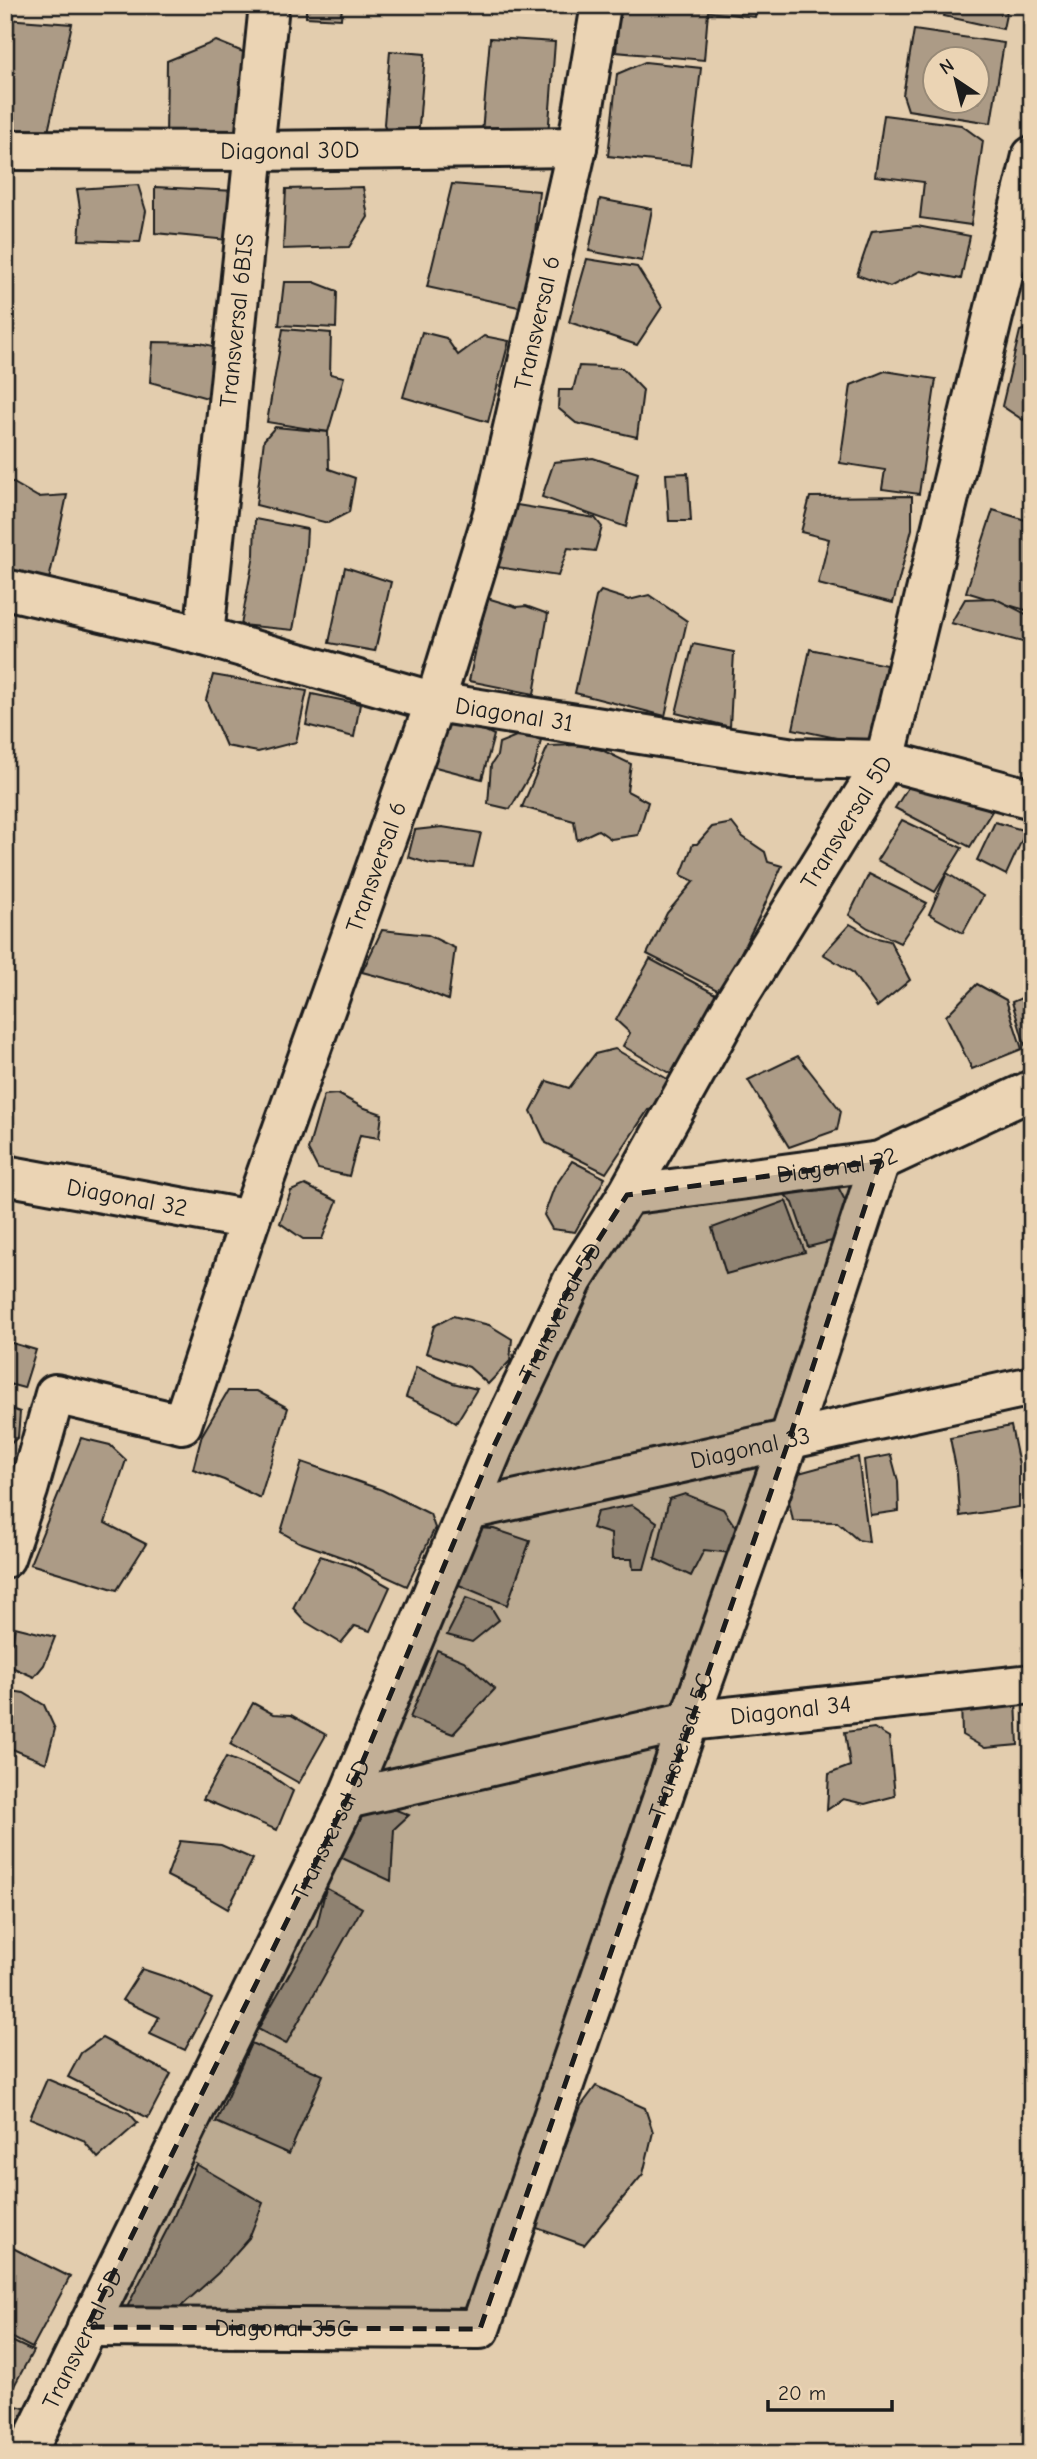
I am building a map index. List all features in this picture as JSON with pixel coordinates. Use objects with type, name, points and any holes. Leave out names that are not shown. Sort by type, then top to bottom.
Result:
[{"type":"street","name":"Transversal 6BIS","points":[[204,636],[269,5]]},
{"type":"street","name":"Transversal 6","points":[[5,1558],[17,1487],[55,1394],[182,1424],[250,1220],[435,702],[495,507],[577,148],[601,5]]},
{"type":"street","name":"Diagonal 30D","points":[[5,150],[577,148]]},
{"type":"street","name":"Transversal 5D","points":[[26,2454],[347,1799],[494,1446],[573,1280],[626,1195],[732,1007],[885,760],[1032,156]]},
{"type":"street","name":"Diagonal 31","points":[[5,589],[204,636],[435,702],[794,758],[885,760],[1032,799]]},
{"type":"street","name":"Diagonal 32","points":[[626,1195],[880,1161],[1032,1090]]},
{"type":"street","name":"Transversal 5C","points":[[480,2329],[689,1721],[789,1440],[880,1161]]},
{"type":"street","name":"Diagonal 32","points":[[5,1175],[250,1220]]},
{"type":"street","name":"Diagonal 33","points":[[468,1510],[1032,1386]]},
{"type":"street","name":"Diagonal 34","points":[[347,1799],[689,1721],[1032,1684]]},
{"type":"street","name":"Diagonal 35C","points":[[87,2327],[480,2329]]},
{"type":"highlighted area","points":[[880,1161],[789,1440],[480,2329],[87,2327],[347,1799],[494,1446],[573,1280],[627,1195]]},
{"type":"building","points":[[306,5],[342,5],[341,19],[306,17]]},
{"type":"building","points":[[473,5],[562,5],[562,7]]},
{"type":"building","points":[[620,5],[757,5],[755,17],[708,12],[704,60],[616,52]]},
{"type":"building","points":[[947,5],[1008,5],[1003,29],[944,16]]},
{"type":"building","points":[[5,19],[72,24],[46,141],[5,138]]},
{"type":"building","points":[[914,30],[1004,43],[991,123],[946,116],[992,116],[992,46],[922,46],[922,112],[908,110],[903,95]]},
{"type":"building","points":[[490,38],[555,42],[548,136],[482,133]]},
{"type":"building","points":[[216,41],[248,54],[242,141],[166,141],[167,61]]},
{"type":"building","points":[[390,51],[425,54],[418,137],[387,136],[384,124]]},
{"type":"building","points":[[645,62],[701,68],[690,165],[608,156],[617,74]]},
{"type":"building","points":[[884,115],[961,125],[983,141],[971,225],[920,218],[924,182],[875,176]]},
{"type":"building","points":[[452,184],[539,191],[528,309],[427,287]]},
{"type":"building","points":[[138,185],[146,211],[140,242],[79,240],[81,215],[77,189]]},
{"type":"building","points":[[155,187],[236,191],[228,240],[155,233]]},
{"type":"building","points":[[363,187],[368,217],[349,247],[283,249],[286,189]]},
{"type":"building","points":[[600,199],[652,209],[642,261],[589,251]]},
{"type":"building","points":[[917,226],[970,236],[961,279],[920,271],[890,287],[857,275],[872,231]]},
{"type":"building","points":[[587,259],[637,267],[662,307],[637,345],[569,322]]},
{"type":"building","points":[[284,282],[314,282],[337,291],[336,328],[279,325]]},
{"type":"building","points":[[1032,327],[1032,414],[1023,420],[1002,406],[1020,331]]},
{"type":"building","points":[[283,329],[331,333],[330,374],[344,377],[328,432],[267,422]]},
{"type":"building","points":[[422,332],[446,338],[458,355],[484,336],[509,341],[488,422],[403,397]]},
{"type":"building","points":[[153,342],[200,343],[225,349],[218,401],[150,382]]},
{"type":"building","points":[[579,366],[622,368],[643,390],[637,437],[576,423],[558,408],[559,390],[573,390]]},
{"type":"building","points":[[885,371],[936,379],[919,494],[882,489],[885,470],[840,463],[851,385]]},
{"type":"building","points":[[275,427],[328,432],[329,469],[355,478],[349,512],[328,523],[256,505],[264,440]]},
{"type":"building","points":[[1032,436],[1032,457],[1024,454]]},
{"type":"building","points":[[593,458],[638,473],[626,527],[542,497],[554,462]]},
{"type":"building","points":[[688,473],[691,521],[669,521],[666,474]]},
{"type":"building","points":[[5,478],[38,497],[67,495],[49,580],[5,569]]},
{"type":"building","points":[[912,496],[912,529],[893,603],[818,584],[829,539],[801,532],[810,497]]},
{"type":"building","points":[[517,505],[595,518],[602,527],[595,551],[568,548],[558,576],[497,567]]},
{"type":"building","points":[[993,510],[1032,522],[1032,612],[966,592]]},
{"type":"building","points":[[255,519],[307,529],[305,563],[293,630],[241,625],[254,555]]},
{"type":"building","points":[[345,567],[391,582],[375,651],[329,643]]},
{"type":"building","points":[[601,591],[629,600],[649,595],[687,621],[665,716],[575,693],[596,597]]},
{"type":"building","points":[[487,598],[517,607],[526,606],[548,614],[534,694],[469,681]]},
{"type":"building","points":[[994,598],[1032,617],[1030,644],[951,623],[965,599]]},
{"type":"building","points":[[693,644],[734,652],[730,727],[676,713]]},
{"type":"building","points":[[810,649],[886,665],[870,745],[793,729]]},
{"type":"building","points":[[213,675],[307,691],[296,742],[258,752],[226,746],[206,700]]},
{"type":"building","points":[[312,694],[360,704],[354,737],[306,725]]},
{"type":"building","points":[[444,724],[471,724],[494,735],[482,779],[420,763]]},
{"type":"building","points":[[521,734],[541,741],[534,768],[510,809],[488,804],[491,765],[497,756],[499,743]]},
{"type":"building","points":[[579,745],[602,750],[631,764],[627,791],[648,802],[638,835],[611,839],[598,830],[577,840],[574,821],[522,807],[548,746]]},
{"type":"building","points":[[912,781],[954,790],[992,811],[970,847],[895,808]]},
{"type":"building","points":[[902,820],[962,848],[935,892],[877,860]]},
{"type":"building","points":[[995,822],[1026,831],[1006,875],[977,860]]},
{"type":"building","points":[[732,823],[743,837],[765,852],[768,862],[782,866],[721,992],[647,954],[667,913],[694,881],[681,875],[693,844],[697,844],[712,827]]},
{"type":"building","points":[[442,827],[481,833],[473,867],[430,864],[408,857],[415,830]]},
{"type":"building","points":[[947,873],[983,896],[963,933],[929,914]]},
{"type":"building","points":[[869,874],[927,903],[900,943],[868,928],[849,915]]},
{"type":"building","points":[[850,924],[873,937],[890,941],[910,980],[877,1007],[852,972],[823,954]]},
{"type":"building","points":[[382,930],[428,935],[455,948],[448,1000],[412,985],[362,972]]},
{"type":"building","points":[[650,959],[721,997],[674,1076],[623,1046],[630,1033],[616,1020]]},
{"type":"building","points":[[977,984],[1006,1000],[1022,1049],[972,1069],[946,1016]]},
{"type":"building","points":[[1026,996],[1032,998],[1032,1042],[1025,1045],[1012,1002]]},
{"type":"building","points":[[615,1049],[671,1081],[655,1109],[648,1110],[606,1173],[546,1143],[531,1111],[547,1081],[569,1088],[595,1054]]},
{"type":"building","points":[[798,1056],[841,1111],[837,1130],[789,1147],[748,1080]]},
{"type":"building","points":[[338,1094],[382,1114],[379,1138],[360,1135],[349,1176],[318,1169],[308,1150],[324,1095]]},
{"type":"building","points":[[572,1161],[605,1178],[575,1232],[552,1229],[544,1215],[554,1188]]},
{"type":"building","points":[[835,1181],[852,1214],[848,1237],[808,1247],[793,1203],[785,1195]]},
{"type":"building","points":[[305,1185],[337,1201],[322,1239],[303,1239],[280,1223],[291,1191]]},
{"type":"building","points":[[786,1201],[805,1252],[726,1274],[712,1228]]},
{"type":"building","points":[[5,1223],[9,1224],[5,1255]]},
{"type":"building","points":[[453,1316],[489,1325],[512,1339],[510,1361],[488,1384],[469,1367],[426,1353],[434,1326]]},
{"type":"building","points":[[5,1341],[36,1350],[24,1388],[5,1383]]},
{"type":"building","points":[[416,1367],[453,1383],[477,1389],[456,1423],[442,1413],[406,1397]]},
{"type":"building","points":[[228,1391],[257,1391],[288,1408],[260,1498],[224,1480],[193,1469],[202,1435]]},
{"type":"building","points":[[5,1407],[20,1412],[18,1437],[5,1449]]},
{"type":"building","points":[[1011,1426],[1019,1465],[1019,1507],[960,1516],[957,1473],[950,1438]]},
{"type":"building","points":[[81,1438],[110,1445],[126,1460],[105,1523],[146,1544],[117,1590],[30,1564]]},
{"type":"building","points":[[891,1455],[898,1481],[899,1511],[870,1515],[864,1460]]},
{"type":"building","points":[[858,1457],[869,1542],[858,1540],[837,1522],[793,1521],[784,1477]]},
{"type":"building","points":[[302,1462],[382,1490],[430,1514],[435,1528],[407,1586],[350,1560],[299,1542],[281,1532]]},
{"type":"building","points":[[685,1494],[723,1509],[736,1528],[731,1553],[704,1550],[691,1576],[655,1559],[669,1499]]},
{"type":"building","points":[[632,1505],[657,1522],[644,1569],[633,1569],[632,1559],[612,1559],[611,1534],[592,1528],[597,1512]]},
{"type":"building","points":[[476,1528],[494,1529],[530,1541],[507,1605],[447,1580]]},
{"type":"building","points":[[320,1556],[352,1566],[390,1587],[370,1631],[355,1626],[341,1643],[306,1622],[293,1608]]},
{"type":"building","points":[[1032,1565],[1032,1601],[1023,1566]]},
{"type":"building","points":[[466,1598],[491,1607],[499,1620],[472,1642],[447,1635]]},
{"type":"building","points":[[15,1627],[55,1637],[44,1665],[34,1677],[5,1664],[5,1648],[12,1642]]},
{"type":"building","points":[[437,1650],[464,1661],[495,1689],[453,1734],[410,1718]]},
{"type":"building","points":[[5,1690],[24,1693],[44,1705],[55,1729],[46,1763],[5,1746]]},
{"type":"building","points":[[1016,1700],[1018,1745],[985,1748],[962,1735],[961,1701]]},
{"type":"building","points":[[253,1703],[273,1714],[291,1715],[326,1735],[299,1783],[230,1744]]},
{"type":"building","points":[[874,1728],[889,1737],[895,1796],[865,1804],[843,1799],[827,1810],[829,1774],[850,1766],[845,1732]]},
{"type":"building","points":[[226,1757],[269,1774],[293,1791],[277,1830],[203,1799]]},
{"type":"building","points":[[371,1800],[409,1815],[394,1829],[391,1881],[340,1857]]},
{"type":"building","points":[[180,1841],[221,1845],[253,1859],[228,1909],[167,1876]]},
{"type":"building","points":[[326,1888],[362,1908],[286,2044],[258,2029],[317,1925]]},
{"type":"building","points":[[142,1969],[181,1982],[212,1999],[185,2050],[150,2034],[159,2017],[122,2000]]},
{"type":"building","points":[[102,2038],[171,2074],[148,2118],[68,2077],[81,2053]]},
{"type":"building","points":[[251,2043],[323,2075],[289,2154],[216,2122]]},
{"type":"building","points":[[47,2079],[129,2113],[138,2123],[98,2158],[83,2140],[30,2118]]},
{"type":"building","points":[[596,2086],[645,2108],[653,2132],[643,2174],[584,2245],[534,2227],[581,2106]]},
{"type":"building","points":[[196,2164],[263,2203],[249,2238],[218,2273],[165,2321],[125,2311],[173,2218]]},
{"type":"building","points":[[5,2244],[70,2277],[32,2348],[5,2334]]},
{"type":"building","points":[[5,2338],[33,2351],[7,2399],[5,2398]]},
{"type":"building","points":[[5,2403],[28,2409],[6,2454],[5,2454]]}]
